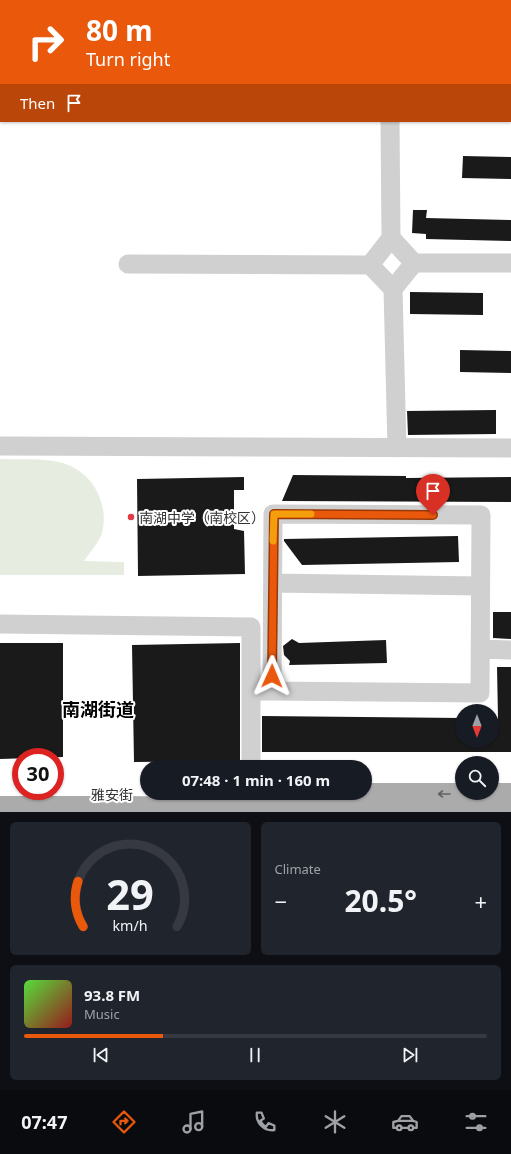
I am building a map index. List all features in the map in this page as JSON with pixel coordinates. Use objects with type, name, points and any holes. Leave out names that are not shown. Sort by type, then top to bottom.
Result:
[{"type":"main road","name":"雅安街","points":[[0,794],[140,797]]},
{"type":"main road","name":"雅安街","points":[[372,797],[511,794]]},
{"type":"main road","name":"雅安街","points":[[0,807],[128,807],[236,800]]},
{"type":"main road","name":"雅安街","points":[[261,800],[365,811],[511,810]]},
{"type":"street","points":[[370,265],[391,238],[390,122]]},
{"type":"street","points":[[391,238],[414,263],[511,263]]},
{"type":"street","points":[[397,448],[394,289],[414,263]]},
{"type":"street","points":[[128,264],[370,265],[394,289]]},
{"type":"street","points":[[0,446],[511,448]]},
{"type":"street","points":[[251,691],[480,693],[481,515],[274,514],[272,691]]},
{"type":"street","points":[[273,583],[480,586]]},
{"type":"street","points":[[0,624],[251,627],[252,760]]},
{"type":"street","points":[[480,649],[511,650]]},
{"type":"shaded area","points":[[0,459],[59,462],[70,466],[88,479],[100,498],[104,521],[100,537],[84,561],[124,562],[124,575],[0,575]]},
{"type":"building","points":[[463,156],[511,157],[511,179],[462,178]]},
{"type":"building","points":[[413,210],[427,210],[426,218],[511,220],[511,241],[426,239],[426,234],[412,233]]},
{"type":"building","points":[[410,292],[483,293],[483,315],[410,314]]},
{"type":"building","points":[[460,350],[511,351],[511,373],[460,372]]},
{"type":"building","points":[[496,410],[496,434],[408,435],[407,411]]},
{"type":"building","points":[[293,475],[406,476],[406,478],[511,477],[511,502],[282,501]]},
{"type":"building","points":[[244,477],[244,490],[234,490],[234,529],[244,531],[245,574],[138,576],[137,479]]},
{"type":"building","points":[[458,536],[459,562],[302,565],[284,541],[284,539]]},
{"type":"building","points":[[493,612],[511,612],[511,639],[493,638]]},
{"type":"building","points":[[292,639],[299,643],[386,640],[387,663],[289,665],[290,661],[284,655],[283,646]]},
{"type":"building","points":[[0,643],[63,643],[63,748],[12,748],[12,759],[0,759]]},
{"type":"building","points":[[240,643],[240,760],[140,760],[140,762],[134,762],[132,645]]},
{"type":"building","points":[[497,667],[511,667],[511,752],[262,752],[262,716],[455,718],[455,748],[499,748],[499,704],[498,704]]},
{"type":"slow traffic","points":[[273,541],[274,514],[311,514]]},
{"type":"place","name":"南湖中学（南校区）","points":[[131,517]]},
{"type":"district","name":"南湖街道","points":[[98,709]]},
{"type":"route","points":[[272,676],[274,514],[433,515]]}]
